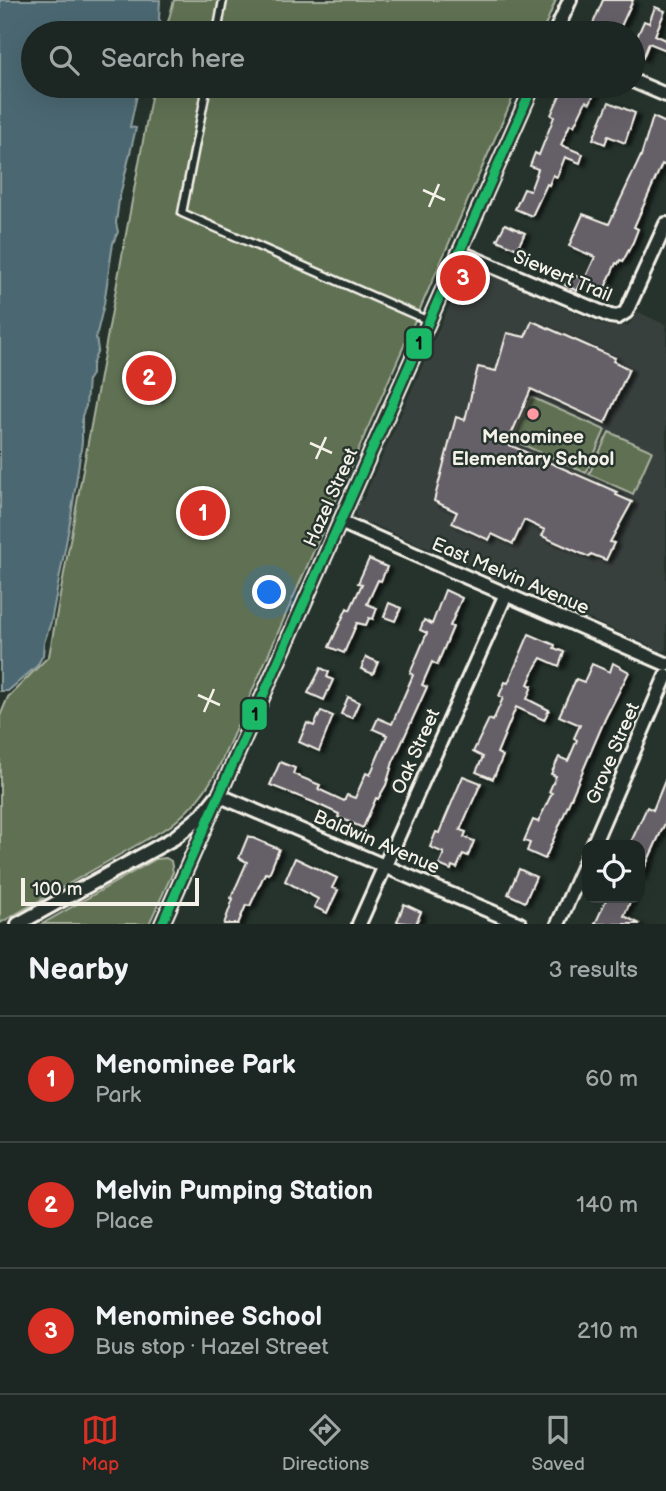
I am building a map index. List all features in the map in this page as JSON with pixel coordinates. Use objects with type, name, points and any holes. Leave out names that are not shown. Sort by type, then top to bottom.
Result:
[{"type":"street","points":[[560,21],[570,0]]},
{"type":"street","points":[[645,86],[666,95]]},
{"type":"street","name":"Hazel Street","points":[[162,924],[528,98]]},
{"type":"street","name":"Siewert Trail","points":[[459,252],[616,317],[626,312],[666,225]]},
{"type":"street","name":"East Melvin Avenue","points":[[340,522],[666,664]]},
{"type":"street","name":"Oak Street","points":[[359,924],[506,594]]},
{"type":"street","name":"Grove Street","points":[[595,840],[666,676]]},
{"type":"street","points":[[18,924],[174,838],[202,815],[218,795]]},
{"type":"street","name":"Baldwin Avenue","points":[[218,795],[520,924]]},
{"type":"street","points":[[558,924],[582,869]]},
{"type":"lane","points":[[219,21],[223,0]]},
{"type":"lane","points":[[204,98],[181,213],[429,321]]},
{"type":"shaded area","name":"Menominee Elementary School","points":[[466,268],[474,268],[606,326],[628,326],[638,312],[666,325],[666,650],[659,651],[501,580],[490,579],[487,574],[367,524],[355,516],[358,503],[363,500]]},
{"type":"green space","points":[[174,0],[556,0],[547,21],[168,21]]},
{"type":"green space","points":[[151,98],[513,98],[213,778],[197,800],[170,826],[0,923],[0,716],[8,697],[49,656]]},
{"type":"green space","points":[[531,397],[605,430],[586,473],[512,440]]},
{"type":"green space","points":[[609,432],[652,451],[633,494],[589,474]]},
{"type":"green space","points":[[166,858],[171,861],[173,872],[149,924],[42,924],[156,859]]},
{"type":"water","points":[[0,0],[160,0],[160,21],[21,21],[21,98],[136,98],[130,127],[136,128],[119,200],[116,223],[118,232],[113,243],[96,337],[98,350],[88,379],[71,517],[51,622],[43,655],[37,666],[8,691],[0,691]]},
{"type":"building","points":[[603,0],[633,0],[623,21],[594,21]]},
{"type":"building","points":[[655,7],[665,11],[655,35],[666,40],[666,50],[649,43],[645,53],[645,21],[649,23]]},
{"type":"building","points":[[559,98],[592,98],[590,103],[586,101],[574,126],[570,124],[561,145],[583,154],[580,163],[565,157],[557,177],[553,175],[549,185],[547,184],[532,216],[515,209],[524,189],[530,191],[538,169],[530,166],[535,153],[539,155],[554,117],[551,115]]},
{"type":"building","points":[[609,102],[635,113],[625,143],[608,136],[605,144],[593,139]]},
{"type":"building","points":[[653,117],[666,123],[666,166],[662,164],[634,227],[638,229],[633,242],[623,261],[616,263],[604,290],[584,281],[595,257],[569,246],[583,214],[609,224],[641,156]]},
{"type":"building","points":[[505,224],[525,233],[517,249],[497,240]]},
{"type":"building","points":[[571,274],[583,279],[577,291],[565,285]]},
{"type":"building","points":[[532,321],[615,358],[613,361],[629,369],[605,423],[531,389],[507,444],[617,492],[616,495],[632,502],[610,542],[614,543],[606,560],[591,554],[589,557],[542,536],[545,530],[524,520],[513,544],[492,534],[489,540],[452,523],[457,512],[434,501],[456,417],[465,420],[478,367],[496,371],[507,333],[525,337]]},
{"type":"building","points":[[140,359],[169,372],[158,398],[128,385]]},
{"type":"building","points":[[369,559],[387,567],[367,604],[377,608],[373,619],[369,618],[366,625],[357,623],[344,653],[329,647],[347,608],[350,610],[362,584],[358,583]]},
{"type":"building","points":[[445,590],[462,598],[450,626],[453,627],[437,665],[432,662],[422,685],[427,687],[393,762],[386,785],[378,799],[376,798],[363,828],[338,817],[339,814],[270,785],[280,762],[295,768],[293,774],[320,785],[318,789],[344,801],[347,795],[355,798],[366,773],[370,775],[387,735],[373,729],[378,718],[392,724],[427,633],[420,630],[424,620],[432,624]]},
{"type":"building","points":[[389,603],[401,608],[395,621],[384,617]]},
{"type":"building","points":[[529,634],[555,645],[554,648],[564,652],[559,666],[541,658],[536,666],[528,684],[532,686],[527,699],[549,710],[544,720],[516,707],[497,753],[503,756],[493,779],[476,772],[483,757],[473,752],[489,719],[493,721],[503,698],[499,696],[505,682],[508,683]]},
{"type":"building","points":[[366,657],[378,662],[373,674],[361,669]]},
{"type":"building","points":[[613,663],[629,672],[605,719],[545,859],[527,851],[530,843],[524,841],[533,820],[538,822],[552,793],[549,792],[556,776],[551,774],[559,757],[568,761],[577,740],[574,738],[580,725],[559,716],[576,679],[584,682],[592,664],[610,672]]},
{"type":"building","points":[[321,668],[329,672],[327,677],[333,680],[324,700],[308,693]]},
{"type":"building","points":[[348,697],[359,702],[352,718],[341,714]]},
{"type":"building","points":[[321,711],[333,716],[319,751],[299,742],[307,723],[314,726]]},
{"type":"building","points":[[463,776],[481,783],[460,830],[466,832],[464,837],[474,841],[468,856],[463,854],[457,868],[452,866],[451,870],[439,865],[444,853],[430,847],[436,832],[439,833]]},
{"type":"building","points":[[666,778],[666,821],[645,867],[645,840],[632,840],[647,807],[653,810]]},
{"type":"building","points":[[248,836],[279,849],[269,874],[265,873],[250,906],[246,905],[238,924],[224,924],[233,899],[231,898],[247,862],[239,858]]},
{"type":"building","points":[[295,858],[337,878],[332,888],[338,890],[327,913],[314,907],[318,899],[285,881]]},
{"type":"building","points":[[519,869],[536,877],[525,902],[508,894]]},
{"type":"building","points":[[605,903],[630,903],[624,916],[640,924],[595,924]]},
{"type":"building","points":[[404,904],[421,912],[416,924],[397,922]]},
{"type":"transit line","name":"1","points":[[162,924],[528,98]]},
{"type":"place","name":"Menominee School","points":[[463,278]]},
{"type":"place","name":"Melvin Pumping Station","points":[[149,378]]},
{"type":"place","name":"Menominee Elementary School","points":[[533,414]]},
{"type":"place","name":"Menominee Park","points":[[203,513]]}]
